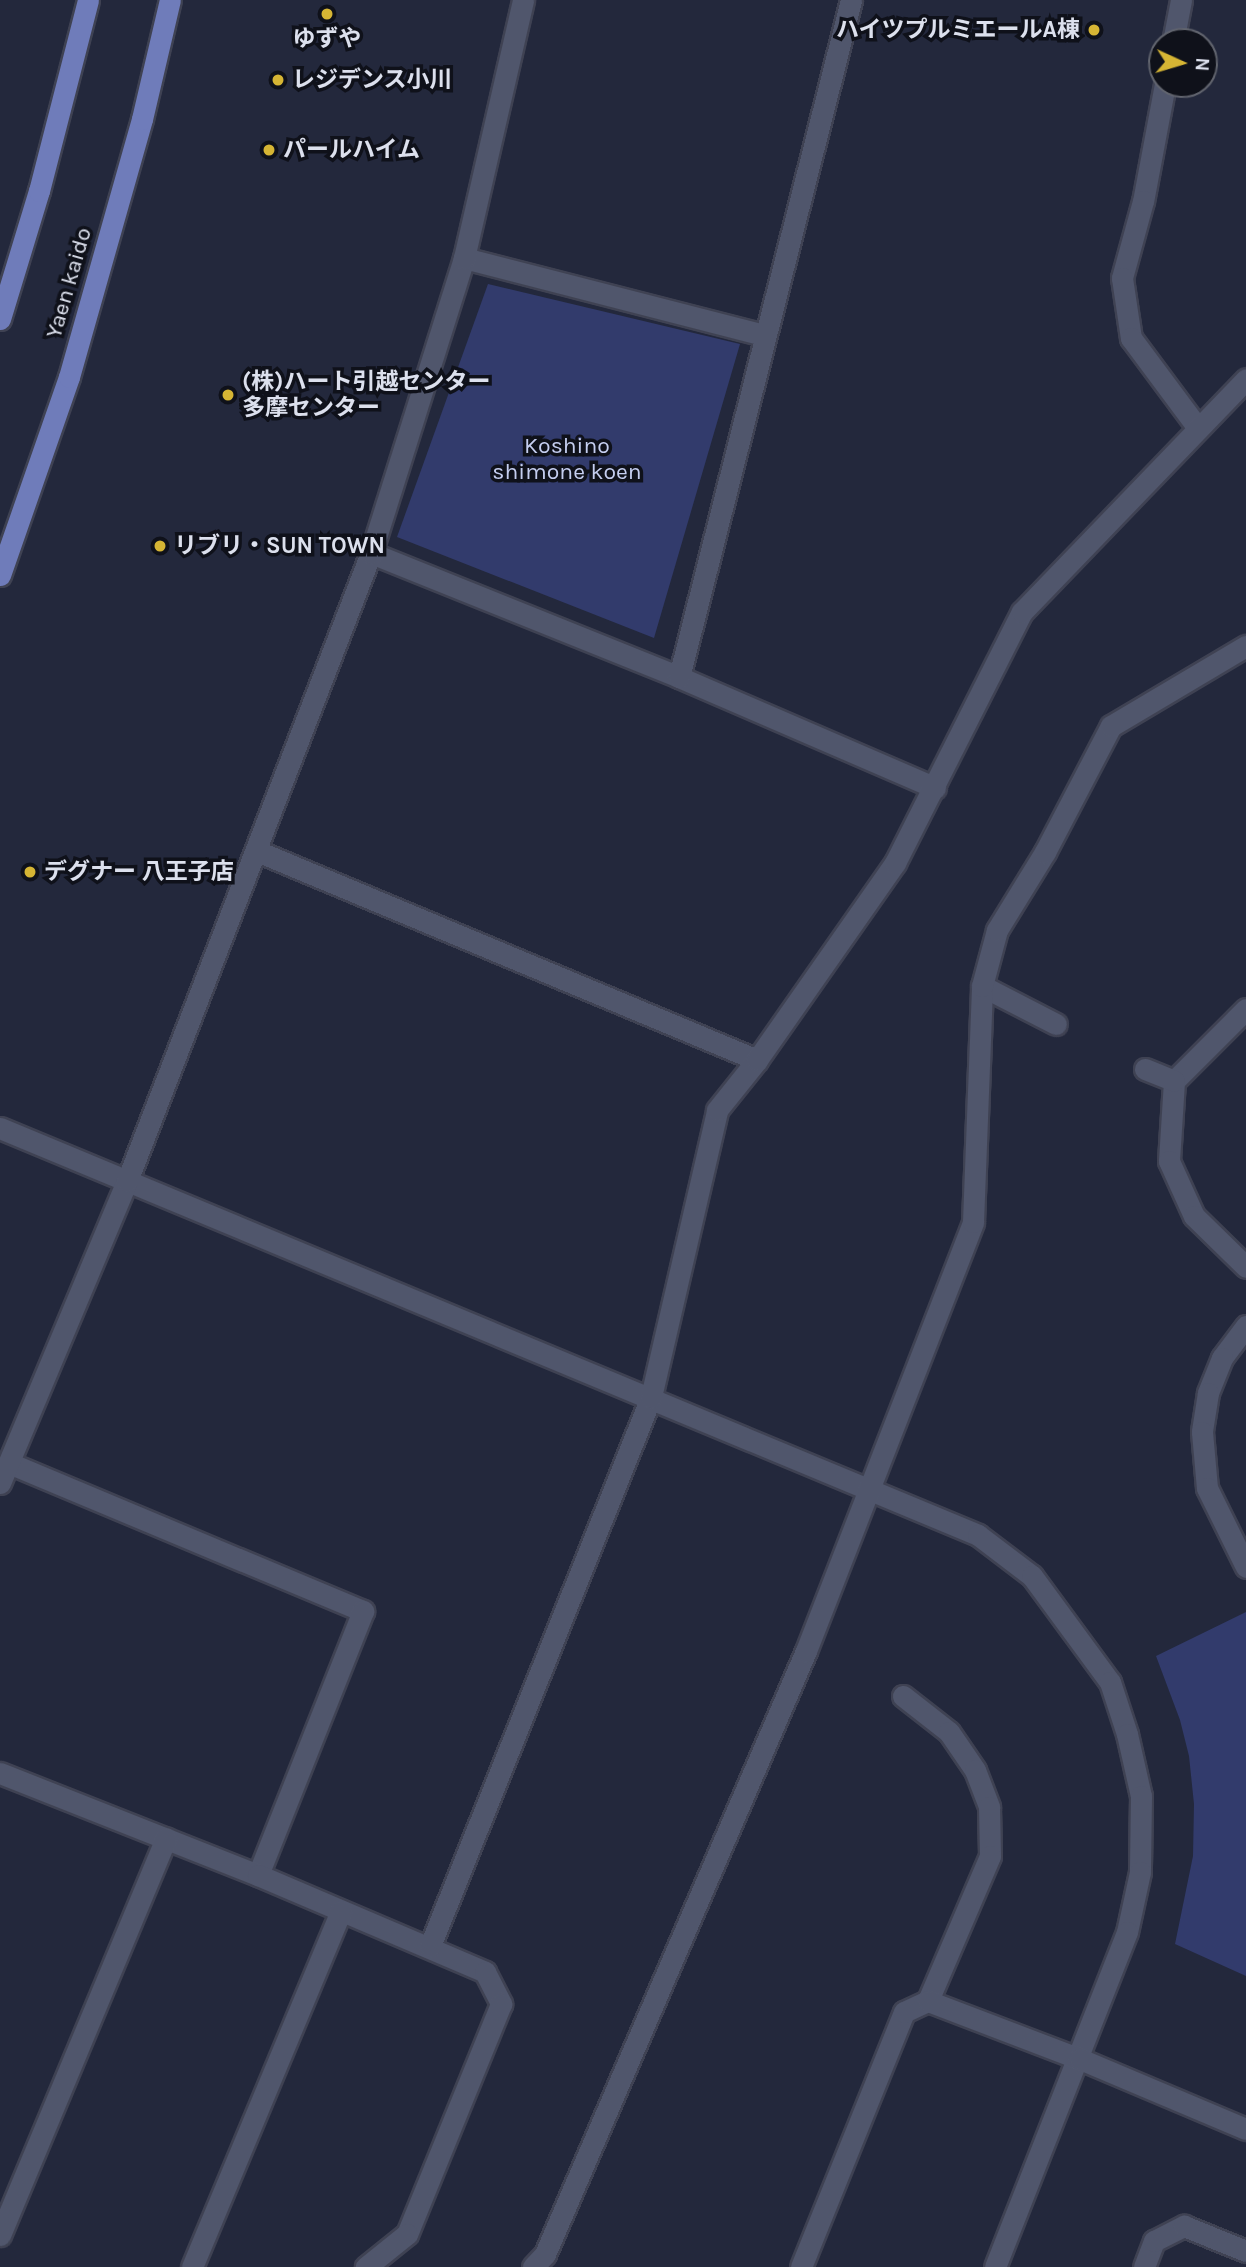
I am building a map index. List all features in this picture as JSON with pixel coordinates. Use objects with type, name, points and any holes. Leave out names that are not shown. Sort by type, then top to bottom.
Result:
[{"type":"main road","points":[[0,319],[39,191],[88,0]]},
{"type":"main road","name":"Yaen kaido","points":[[0,575],[72,366],[138,133],[170,0]]},
{"type":"street","points":[[0,1483],[127,1181],[371,553],[464,257],[523,0]]},
{"type":"street","points":[[679,677],[851,0]]},
{"type":"street","points":[[1176,28],[1181,0]]},
{"type":"street","points":[[1162,98],[1143,201],[1122,278],[1131,338],[1197,427]]},
{"type":"street","points":[[464,257],[764,335]]},
{"type":"street","points":[[430,1946],[650,1397],[717,1110],[757,1060],[895,863],[1022,612],[1246,379]]},
{"type":"street","points":[[371,553],[679,677],[935,788]]},
{"type":"street","points":[[533,2267],[545,2254],[795,1676],[973,1222],[982,986],[997,930],[1045,852],[1111,726],[1246,646]]},
{"type":"street","points":[[257,851],[757,1060]]},
{"type":"street","points":[[982,986],[1056,1024]]},
{"type":"street","points":[[1246,1009],[1174,1081],[1169,1161],[1194,1216],[1246,1266]]},
{"type":"street","points":[[1145,1069],[1174,1081]]},
{"type":"street","points":[[0,1128],[868,1487],[978,1535],[1032,1576],[1110,1682],[1127,1734],[1141,1796],[1140,1872],[1127,1932],[1080,2059],[995,2267]]},
{"type":"street","points":[[1246,1326],[1222,1358],[1208,1393],[1202,1432],[1208,1488],[1246,1567]]},
{"type":"street","points":[[9,1463],[363,1611],[258,1875]]},
{"type":"street","points":[[802,2267],[904,2012],[928,2001],[990,1856],[989,1807],[975,1770],[949,1732],[903,1696]]},
{"type":"street","points":[[0,1773],[258,1875],[430,1946],[485,1972],[500,2004],[407,2234],[366,2267]]},
{"type":"street","points":[[0,2235],[166,1838]]},
{"type":"street","points":[[192,2267],[341,1911]]},
{"type":"street","points":[[928,2001],[1080,2059],[1246,2129]]},
{"type":"street","points":[[1144,2267],[1154,2241],[1184,2227],[1246,2251]]},
{"type":"green space","name":"Koshino shimone koen","points":[[488,284],[740,344],[654,638],[397,537]]},
{"type":"green space","points":[[1246,1612],[1246,1976],[1175,1944],[1193,1856],[1194,1804],[1189,1756],[1180,1720],[1156,1656]]},
{"type":"place","name":"ゆずや","points":[[327,14]]},
{"type":"place","name":"ハイツプルミエールA棟","points":[[1094,30]]},
{"type":"place","name":"レジデンス小川","points":[[278,80]]},
{"type":"place","name":"パールハイム","points":[[269,150]]},
{"type":"place","name":"(株)ハート引越センター 多摩センター","points":[[228,395]]},
{"type":"place","name":"リブリ・SUN TOWN","points":[[160,546]]},
{"type":"place","name":"デグナー 八王子店","points":[[30,872]]}]
